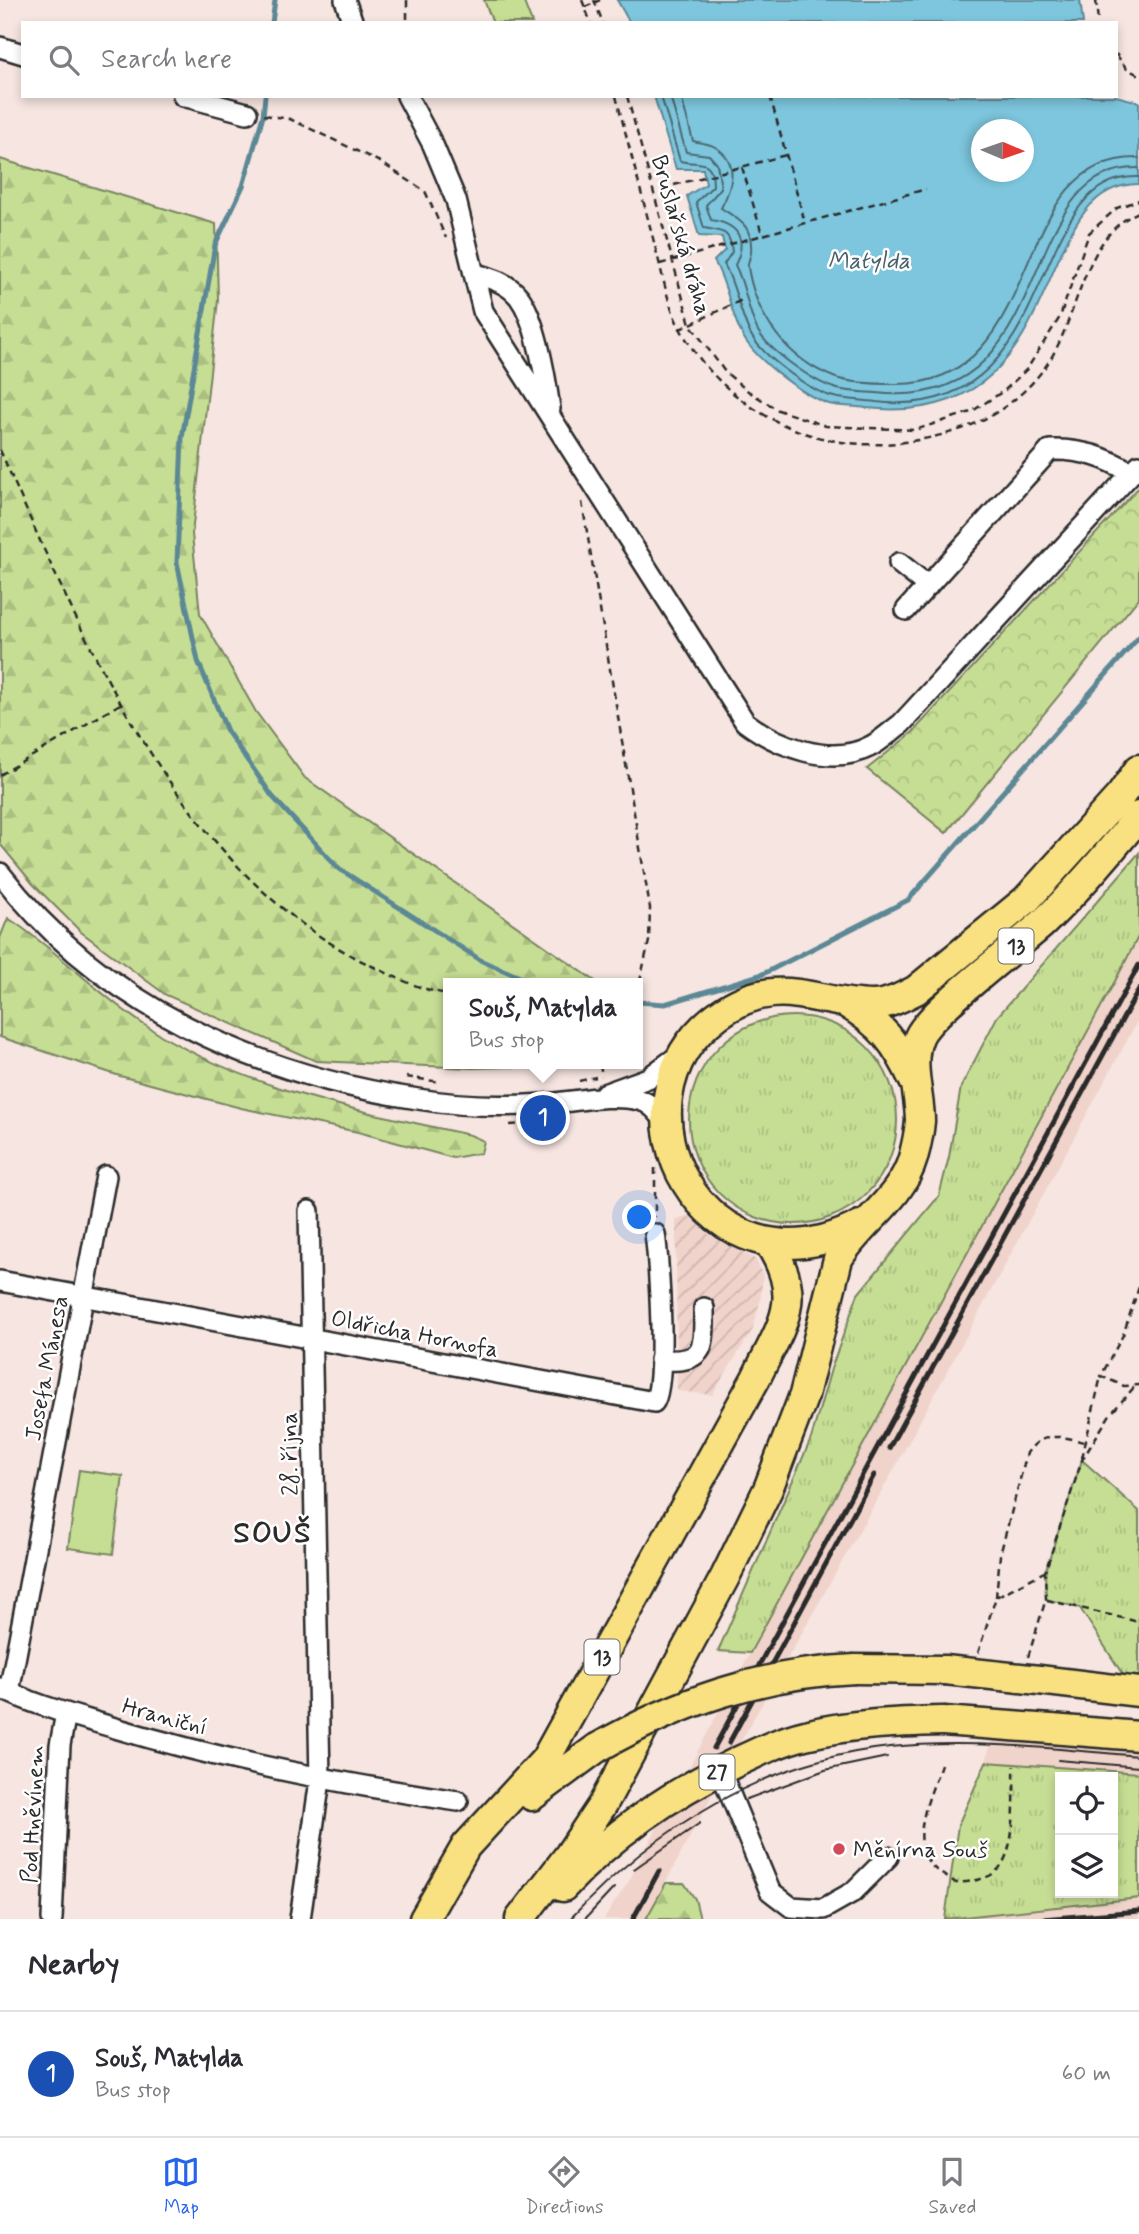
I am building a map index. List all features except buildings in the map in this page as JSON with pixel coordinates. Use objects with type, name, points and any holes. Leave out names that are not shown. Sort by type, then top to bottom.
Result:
[{"type":"highway","name":"13","points":[[426,1919],[466,1846],[545,1760],[756,1378],[781,1325],[790,1294],[789,1282],[769,1243],[727,1226],[702,1206],[677,1167],[667,1123],[675,1076],[687,1048],[718,1015],[752,997],[796,993],[873,1005],[896,1001],[916,990],[1026,900],[1113,804],[1139,769]]},
{"type":"highway","name":"13","points":[[520,1919],[569,1855],[603,1804],[725,1577],[796,1420],[838,1259],[849,1240],[894,1195],[912,1160],[920,1122],[915,1083],[919,1036],[936,1015],[1043,923],[1095,870],[1139,816]]},
{"type":"highway","points":[[843,1002],[875,1021],[900,1049],[915,1083]]},
{"type":"highway","points":[[769,1243],[810,1243],[837,1237],[866,1222]]},
{"type":"highway","points":[[426,1919],[472,1858],[517,1809],[565,1769],[659,1714],[726,1689],[790,1675],[855,1669],[1033,1672],[1139,1692]]},
{"type":"highway","name":"27","points":[[536,1919],[572,1878],[629,1825],[666,1799],[720,1770],[802,1735],[873,1724],[943,1721],[1139,1736]]},
{"type":"street","points":[[345,0],[352,21]]},
{"type":"street","points":[[0,47],[21,53]]},
{"type":"street","points":[[191,98],[247,113]]},
{"type":"street","points":[[408,98],[449,181],[483,311],[507,352],[550,414],[583,472],[745,722],[769,740],[797,748],[842,755],[869,747],[901,724],[1136,469],[1075,449],[1050,450],[906,610]]},
{"type":"street","points":[[475,274],[499,281],[519,297],[536,338],[550,414]]},
{"type":"street","points":[[899,563],[928,586]]},
{"type":"street","points":[[0,873],[19,897],[110,979],[188,1029],[253,1058],[328,1082],[428,1101],[510,1106],[590,1099],[640,1100],[653,1107],[667,1123]]},
{"type":"street","points":[[590,1099],[648,1079],[687,1048]]},
{"type":"street","name":"Josefa Mánesa","points":[[4,1690],[106,1176]]},
{"type":"street","name":"28. října","points":[[309,1212],[320,1780]]},
{"type":"street","name":"Oldřicha Hornofa","points":[[0,1281],[654,1402],[659,1395],[660,1360],[660,1264],[655,1234]]},
{"type":"street","points":[[660,1360],[687,1362],[698,1355],[703,1342],[704,1308]]},
{"type":"street","name":"Hraniční","points":[[4,1690],[66,1713],[165,1743],[320,1780],[458,1801]]},
{"type":"street","name":"Pod Hněvínem","points":[[52,1919],[60,1745],[66,1713]]},
{"type":"street","points":[[720,1770],[779,1910],[791,1907],[823,1909],[853,1892],[888,1857]]},
{"type":"street","points":[[300,1919],[320,1780]]},
{"type":"path","points":[[407,0],[407,21]]},
{"type":"path","points":[[582,0],[590,21]]},
{"type":"path","points":[[584,7],[600,0]]},
{"type":"path","points":[[1096,0],[1098,21]]},
{"type":"path","points":[[594,1],[602,21]]},
{"type":"path","points":[[1118,57],[1127,69],[1139,75]]},
{"type":"path","points":[[617,98],[680,329],[706,368],[750,408],[804,434],[876,445],[942,437],[969,428],[999,413],[1044,370],[1073,316],[1088,269],[1103,239],[1120,221],[1139,212]]},
{"type":"path","name":"Bruslařská dráha","points":[[628,98],[690,324],[725,372],[778,410],[796,418],[846,430],[915,430],[971,412],[1005,390],[1027,369],[1060,317],[1089,233],[1117,208],[1139,200]]},
{"type":"path","points":[[772,98],[805,223]]},
{"type":"path","points":[[267,115],[300,123],[380,162],[425,191],[450,248]]},
{"type":"path","points":[[674,185],[787,155]]},
{"type":"path","points":[[743,167],[762,235]]},
{"type":"path","points":[[660,264],[926,189]]},
{"type":"path","points":[[680,329],[744,299]]},
{"type":"path","points":[[0,450],[68,603],[157,765],[250,880],[333,948],[424,990],[443,993]]},
{"type":"path","points":[[582,501],[650,908],[650,934],[641,978]]},
{"type":"path","points":[[0,775],[122,703]]},
{"type":"path","points":[[601,1069],[602,1076]]},
{"type":"path","points":[[402,1076],[441,1083]]},
{"type":"path","points":[[506,1125],[546,1125],[569,1119]]},
{"type":"path","points":[[654,1168],[655,1234]]},
{"type":"path","points":[[1033,1672],[1038,1616],[1046,1599],[1045,1572],[1082,1460],[1101,1376],[1123,1335],[1139,1287]]},
{"type":"path","points":[[1101,1376],[1124,1386],[1137,1385]]},
{"type":"path","points":[[1082,1460],[1109,1416],[1137,1385]]},
{"type":"path","points":[[977,1654],[996,1597],[1000,1555],[1027,1453],[1035,1442],[1048,1436],[1084,1442]]},
{"type":"path","points":[[996,1597],[1045,1572]]},
{"type":"path","points":[[1046,1599],[1139,1622]]},
{"type":"path","points":[[941,1764],[922,1821],[922,1843],[932,1867],[956,1883],[993,1874],[1004,1861],[1013,1825],[1014,1766]]},
{"type":"shaded area","points":[[1139,935],[1139,1018],[888,1480],[742,1739],[646,1919],[604,1919],[629,1881]]},
{"type":"shaded area","points":[[688,1215],[710,1235],[755,1259],[763,1275],[753,1329],[712,1395],[677,1391],[676,1221]]},
{"type":"shaded area","points":[[992,1739],[1139,1751],[1139,1773],[986,1762]]},
{"type":"shaded area","points":[[1139,1898],[1139,1919],[945,1919],[1035,1907]]},
{"type":"green space","points":[[484,0],[523,0],[531,21],[492,21]]},
{"type":"green space","points":[[0,159],[216,224],[218,300],[192,534],[200,614],[256,712],[305,778],[591,978],[443,978],[443,1067],[316,1061],[166,995],[81,932],[33,884],[0,844]]},
{"type":"green space","points":[[1139,487],[1139,598],[946,833],[867,769],[912,733]]},
{"type":"green space","points":[[1139,853],[1139,935],[1121,970],[750,1653],[718,1651],[811,1439],[831,1369],[858,1294],[939,1196],[961,1087],[997,1017]]},
{"type":"green space","points":[[8,918],[43,943],[125,1012],[181,1046],[260,1081],[301,1094],[470,1135],[484,1141],[481,1153],[453,1158],[358,1132],[241,1108],[120,1076],[0,1037],[0,938]]},
{"type":"green space","points":[[793,1016],[833,1024],[866,1047],[889,1080],[897,1120],[889,1160],[866,1193],[833,1216],[793,1224],[753,1216],[720,1193],[697,1160],[689,1120],[697,1080],[720,1047],[753,1024]]},
{"type":"green space","points":[[1082,1460],[1139,1511],[1139,1679],[1125,1678],[1080,1608],[1046,1599],[1045,1572]]},
{"type":"green space","points":[[79,1470],[123,1476],[113,1554],[68,1548]]},
{"type":"green space","points":[[986,1762],[1139,1773],[1139,1898],[945,1919],[958,1825]]},
{"type":"green space","points":[[666,1883],[684,1883],[695,1899],[700,1919],[646,1919]]},
{"type":"water","points":[[617,0],[1080,0],[1083,21],[629,21]]},
{"type":"water","name":"Matylda","points":[[1118,97],[1139,102],[1139,184],[1103,194],[1078,222],[1015,347],[982,383],[934,405],[866,408],[829,404],[797,387],[764,361],[742,335],[714,261],[725,250],[722,237],[699,236],[687,196],[706,184],[703,169],[676,169],[655,98]]},
{"type":"waterway","points":[[272,21],[275,0]]},
{"type":"waterway","points":[[265,98],[263,116],[243,186],[215,245],[182,438],[177,562],[198,661],[227,731],[272,796],[338,868],[482,961],[522,978]]},
{"type":"waterway","points":[[643,1002],[665,1004],[763,974],[908,900],[1139,637]]},
{"type":"tram line","points":[[570,1919],[603,1886],[675,1828],[756,1783],[844,1754],[890,1747],[952,1744],[1139,1756]]},
{"type":"tram line","points":[[747,1799],[825,1770],[887,1757]]},
{"type":"tram line","points":[[1058,1760],[1139,1767]]},
{"type":"tram line","points":[[634,1869],[700,1823]]},
{"type":"tram line","points":[[585,1919],[614,1888]]},
{"type":"railway","points":[[714,1748],[1139,965]]},
{"type":"railway","points":[[889,1448],[1139,989]]},
{"type":"railway","points":[[729,1743],[874,1475]]},
{"type":"railway","points":[[633,1919],[659,1871]]},
{"type":"railway","points":[[1042,1919],[1139,1911]]},
{"type":"place","name":"Souš, Matylda","points":[[543,1118]]},
{"type":"place","name":"Měnírna Souš","points":[[839,1849]]},
{"type":"district","name":"SOUŠ","points":[[273,1532]]}]
